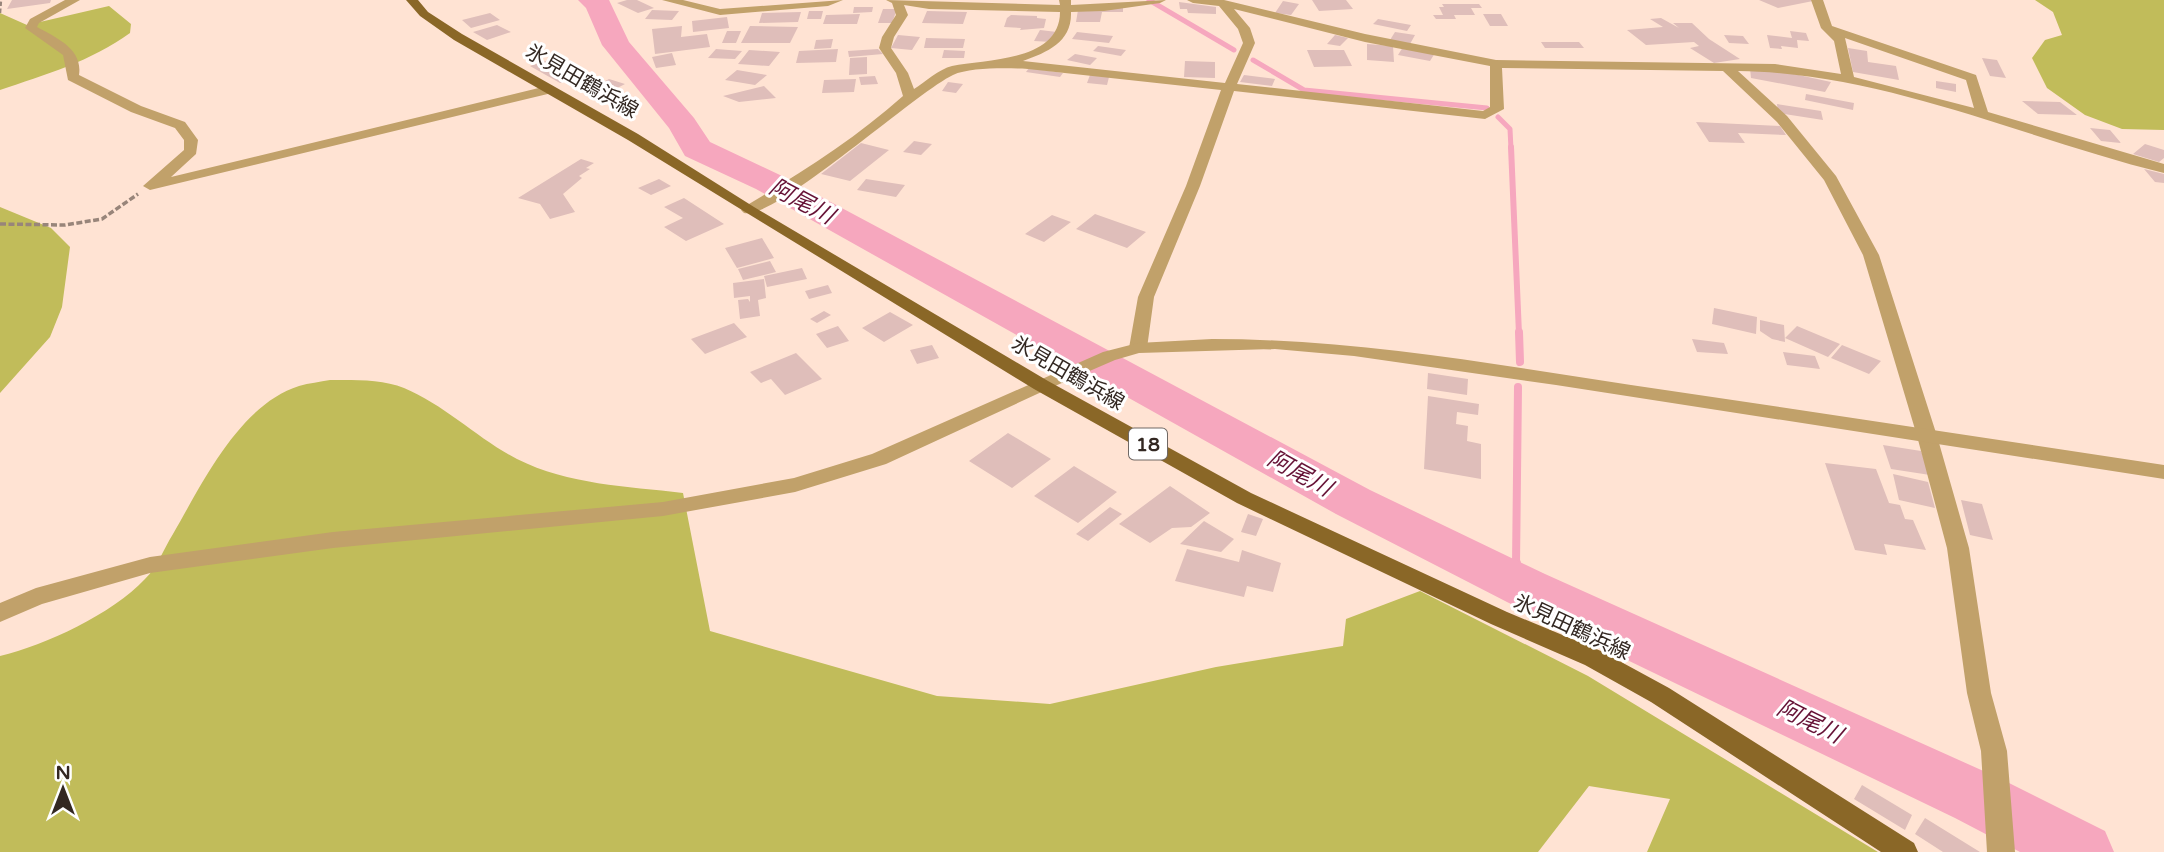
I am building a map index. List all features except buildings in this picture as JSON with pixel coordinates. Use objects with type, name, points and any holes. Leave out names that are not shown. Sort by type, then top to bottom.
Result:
[{"type":"main road","name":"氷見田鶴浜線","points":[[412,0],[424,14],[458,37],[757,205],[1041,385],[1244,498],[1499,618],[1593,658],[1660,695],[1905,852]]},
{"type":"street","points":[[74,0],[34,21],[31,28],[71,52],[75,65],[72,77],[136,109],[180,125],[191,139],[191,151],[150,186]]},
{"type":"street","points":[[668,0],[720,12],[837,0]]},
{"type":"street","points":[[896,1],[929,6],[1065,4],[1104,8],[1160,0]]},
{"type":"street","points":[[1192,0],[1223,1],[1365,38],[1496,64],[1775,68],[1823,73],[1982,115],[2164,169]]},
{"type":"street","points":[[1817,0],[1827,28],[1840,40],[1848,79]]},
{"type":"street","points":[[896,1],[902,15],[888,37],[885,48],[902,73],[909,97]]},
{"type":"street","points":[[1138,348],[1146,297],[1249,43],[1244,28],[1223,1]]},
{"type":"street","points":[[1006,64],[1053,43],[1066,26],[1065,4]]},
{"type":"street","points":[[1827,28],[1972,78],[1982,115]]},
{"type":"street","points":[[757,205],[802,178],[889,117],[909,97],[952,70],[1006,64],[1485,115],[1497,109],[1496,64]]},
{"type":"street","points":[[1726,67],[1782,119],[1831,179],[1871,255],[1927,436],[1958,548],[1979,693],[1994,751],[2001,852]]},
{"type":"street","points":[[150,186],[551,89]]},
{"type":"street","points":[[0,613],[36,597],[150,565],[333,540],[663,509],[794,485],[879,459],[1041,385],[1110,356],[1138,348],[1275,344],[1354,352],[1556,379],[2164,472]]},
{"type":"path","points":[[0,13],[1,0]]},
{"type":"path","points":[[0,224],[65,225],[102,219],[150,186]]},
{"type":"shaded area","points":[[2035,0],[2164,0],[2164,130],[2122,129],[2085,115],[2047,88],[2032,58],[2045,40],[2062,35],[2053,12]]},
{"type":"shaded area","points":[[109,6],[131,24],[130,33],[100,52],[0,90],[0,13],[27,25]]},
{"type":"shaded area","points":[[0,207],[51,228],[70,247],[62,307],[50,337],[0,393]]},
{"type":"shaded area","points":[[330,380],[377,382],[404,388],[433,403],[503,451],[537,468],[598,483],[683,493],[710,631],[937,696],[1050,704],[1216,667],[1343,646],[1346,619],[1420,591],[1588,676],[1878,852],[1647,852],[1670,799],[1589,786],[1538,852],[0,852],[0,656],[57,636],[97,616],[131,592],[153,569],[210,470],[240,428],[258,410],[278,396],[299,386]]},
{"type":"waterway","name":"阿尾川","points":[[591,0],[598,4],[616,45],[683,125],[697,149],[768,182],[1353,502],[1526,588],[1977,798],[2082,852]]},
{"type":"waterway","points":[[1149,0],[1234,50]]},
{"type":"waterway","points":[[1253,60],[1304,90],[1487,108]]},
{"type":"waterway","points":[[1498,117],[1510,129],[1511,149]]},
{"type":"waterway","points":[[1511,147],[1519,334]]},
{"type":"waterway","points":[[1519,332],[1520,362]]},
{"type":"waterway","points":[[1516,565],[1518,387]]},
{"type":"waterway","points":[[1516,565],[1516,583]]}]
